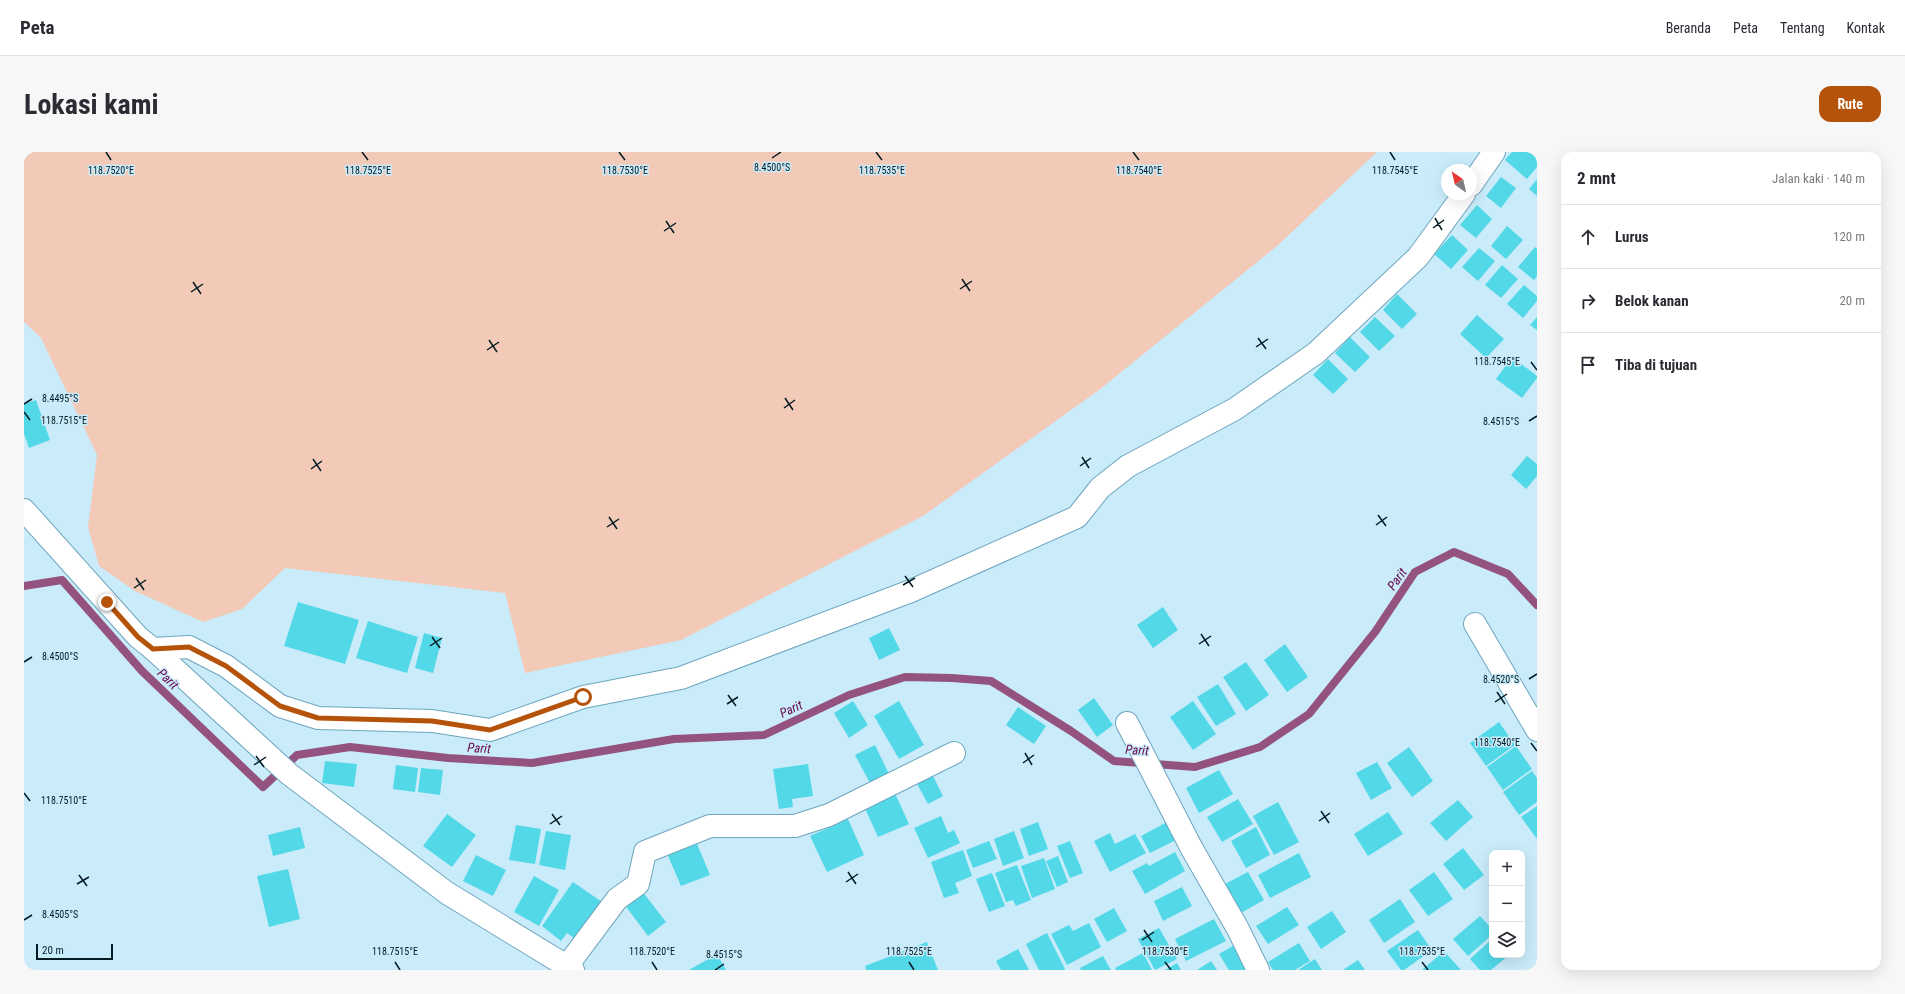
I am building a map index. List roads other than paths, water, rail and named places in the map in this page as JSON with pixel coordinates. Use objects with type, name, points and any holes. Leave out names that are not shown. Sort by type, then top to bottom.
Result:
[{"type":"street","points":[[1477,176],[1494,152]]},
{"type":"street","points":[[153,649],[189,647],[226,666],[280,706],[318,718],[432,721],[490,730],[583,697],[681,678],[911,591],[1077,517],[1100,488],[1128,466],[1235,409],[1316,353],[1418,258],[1460,200]]},
{"type":"street","points":[[24,510],[138,637],[153,649],[280,766],[446,893],[570,968],[617,899],[638,884],[645,852],[710,826],[795,826],[829,814],[954,753]]},
{"type":"street","points":[[1475,624],[1537,730]]},
{"type":"street","points":[[1127,722],[1192,849],[1238,929],[1258,970]]},
{"type":"waterway","name":"Parit","points":[[24,586],[62,580],[142,671],[263,787],[297,755],[350,747],[448,758],[532,763],[674,739],[764,735],[849,695],[905,677],[991,681],[1071,731],[1114,761],[1195,767],[1260,747],[1309,714],[1375,632],[1415,572],[1454,552],[1508,574],[1537,605]]}]
